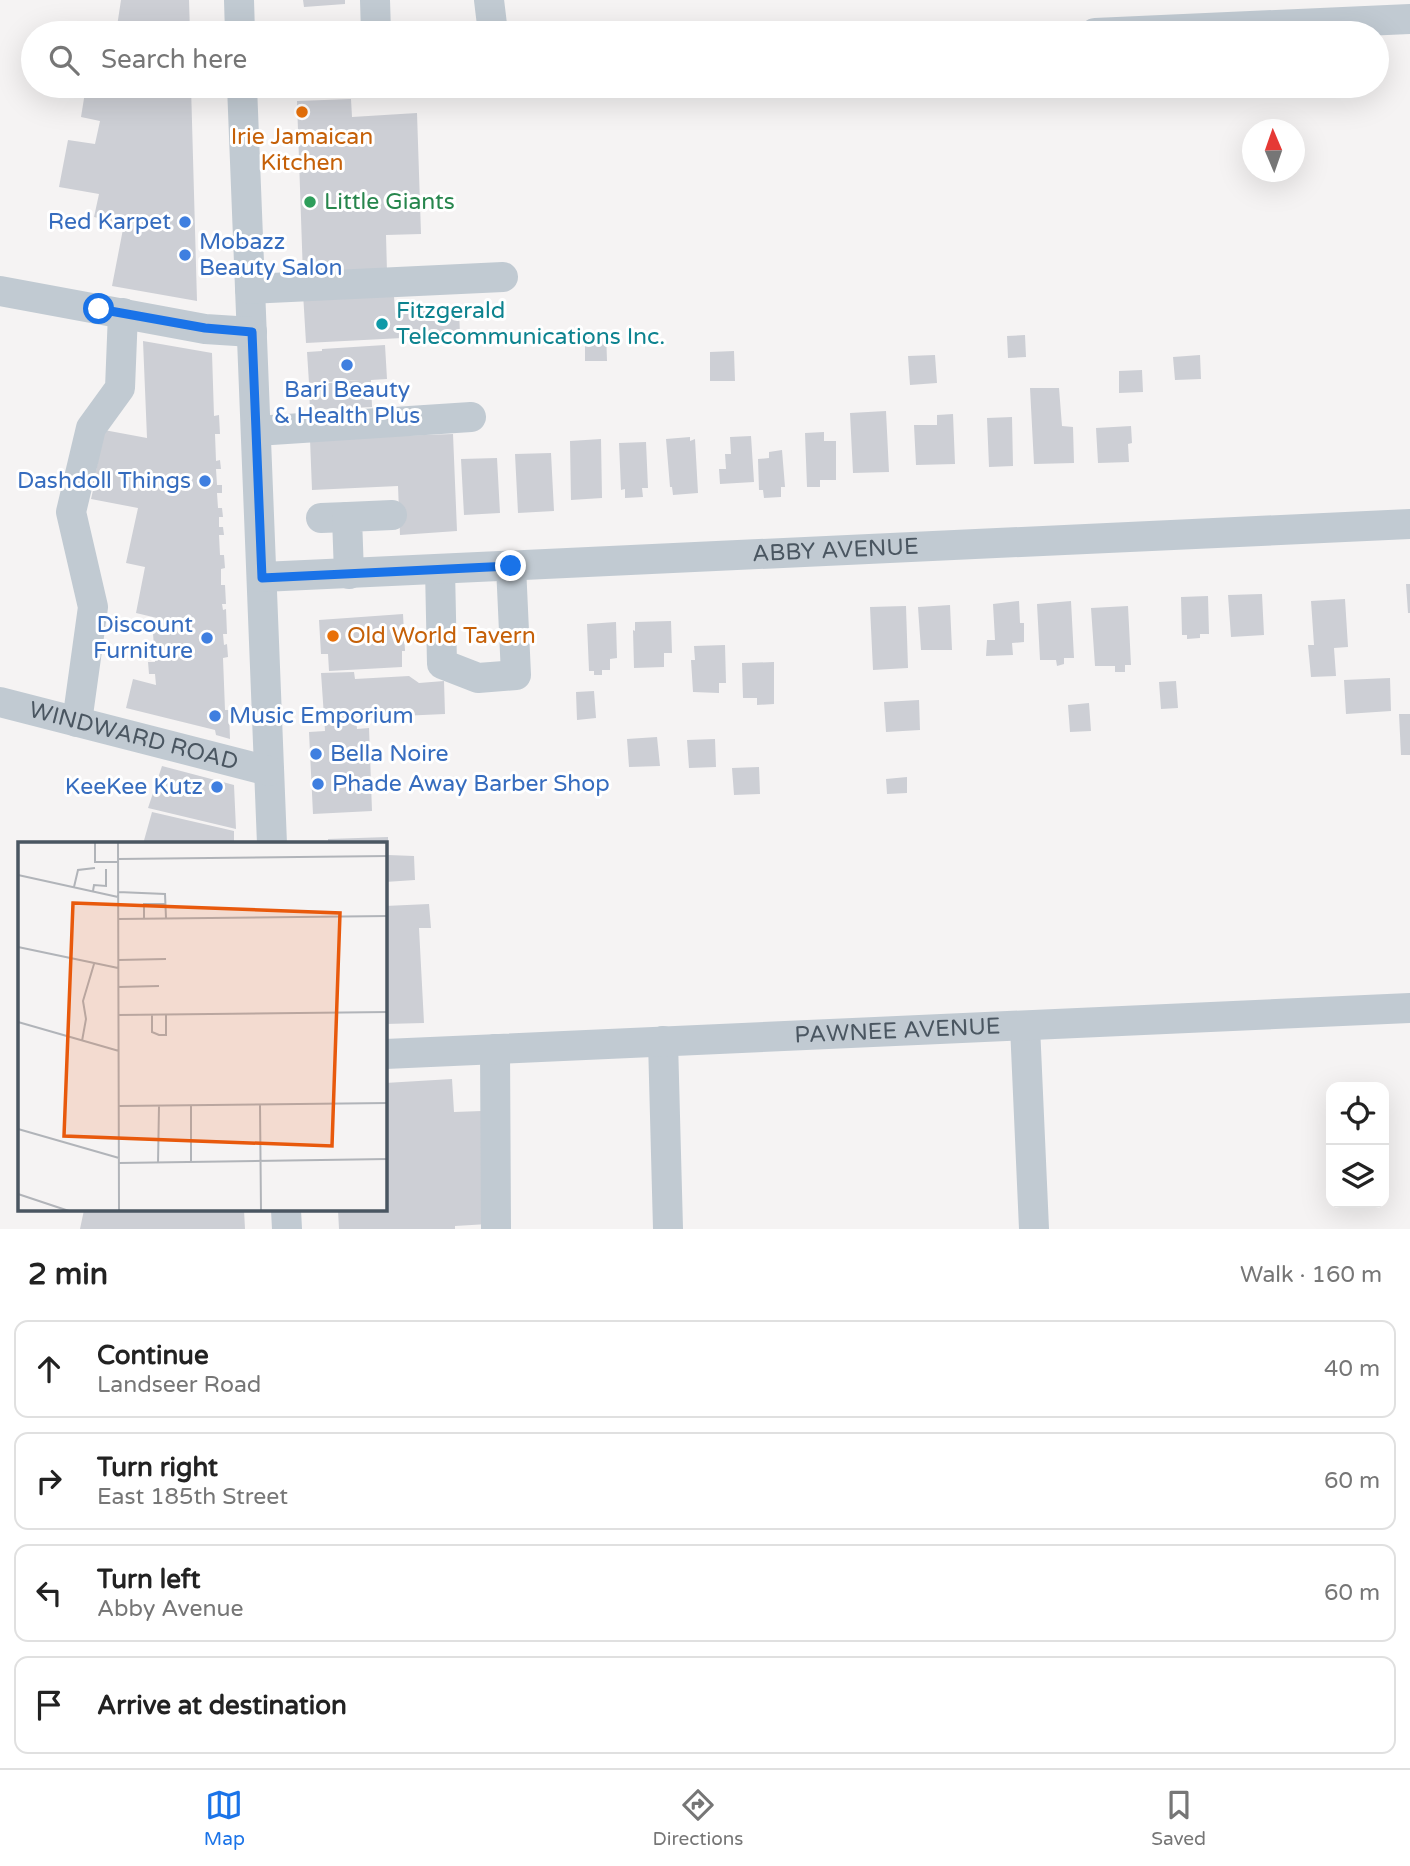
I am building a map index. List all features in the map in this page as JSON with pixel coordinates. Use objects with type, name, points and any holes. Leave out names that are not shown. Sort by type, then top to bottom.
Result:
[{"type":"street","points":[[239,0],[240,21]]},
{"type":"street","points":[[375,0],[376,21]]},
{"type":"street","points":[[489,0],[492,21]]},
{"type":"street","points":[[1365,21],[1410,19]]},
{"type":"street","points":[[243,98],[272,842]]},
{"type":"street","points":[[250,289],[503,277]]},
{"type":"street","points":[[0,291],[205,328],[252,332]]},
{"type":"street","points":[[77,722],[93,607],[71,512],[91,428],[120,388],[123,313]]},
{"type":"street","points":[[256,431],[471,417]]},
{"type":"street","points":[[349,573],[334,518],[392,515]]},
{"type":"street","name":"ABBY AVENUE","points":[[262,578],[1410,524]]},
{"type":"street","points":[[440,569],[442,664],[478,678],[516,675],[511,566]]},
{"type":"street","name":"WINDWARD ROAD","points":[[0,702],[269,771]]},
{"type":"street","name":"PAWNEE AVENUE","points":[[387,1054],[1410,1007]]},
{"type":"street","points":[[1025,1026],[1034,1229]]},
{"type":"street","points":[[663,1041],[668,1229]]},
{"type":"street","points":[[495,1049],[496,1229]]},
{"type":"building","points":[[121,0],[189,0],[190,21],[118,21]]},
{"type":"building","points":[[303,0],[345,0],[345,4],[304,7]]},
{"type":"building","points":[[84,98],[191,98],[197,301],[112,286],[124,224],[94,217],[99,194],[59,187],[68,140],[95,144],[100,121],[81,117]]},
{"type":"building","points":[[351,99],[352,117],[417,113],[421,234],[386,235],[387,272],[303,276],[297,101]]},
{"type":"building","name":"Fitzgerald Telecommunications Inc.","points":[[303,293],[394,296],[395,313],[459,309],[460,335],[306,343]]},
{"type":"building","points":[[585,331],[606,331],[607,361],[585,361]]},
{"type":"building","points":[[1025,335],[1026,357],[1008,358],[1007,336]]},
{"type":"building","points":[[143,341],[212,353],[214,416],[219,415],[220,434],[215,434],[216,461],[220,460],[221,469],[216,469],[217,485],[222,485],[222,493],[217,493],[218,508],[222,508],[223,517],[219,517],[219,527],[223,527],[224,535],[219,535],[220,555],[224,555],[225,568],[221,569],[221,585],[225,585],[226,604],[222,604],[223,610],[226,609],[227,634],[223,634],[228,657],[223,658],[225,710],[229,710],[230,739],[216,735],[215,730],[126,708],[133,679],[156,685],[155,674],[149,674],[148,662],[155,662],[153,633],[157,618],[136,613],[145,567],[126,563],[138,508],[91,499],[94,486],[90,485],[91,480],[94,481],[104,430],[147,438]]},
{"type":"building","name":"Bari Beauty & Health Plus","points":[[385,345],[387,379],[371,380],[372,407],[310,410],[309,385],[360,380],[309,383],[307,352]]},
{"type":"building","points":[[734,351],[735,381],[710,381],[710,352]]},
{"type":"building","points":[[935,355],[937,383],[910,385],[908,356]]},
{"type":"building","points":[[1200,355],[1201,379],[1175,380],[1173,357]]},
{"type":"building","points":[[1142,370],[1143,392],[1119,393],[1119,371]]},
{"type":"building","points":[[1030,388],[1059,388],[1062,426],[1073,427],[1074,463],[1034,464]]},
{"type":"building","points":[[886,411],[889,472],[853,473],[850,413]]},
{"type":"building","points":[[953,414],[955,464],[916,465],[914,425],[937,425],[937,415]]},
{"type":"building","points":[[1012,417],[1013,466],[989,467],[987,418]]},
{"type":"building","points":[[1131,426],[1129,462],[1098,463],[1096,428]]},
{"type":"building","points":[[824,432],[824,441],[836,441],[836,480],[820,480],[820,487],[807,487],[805,433]]},
{"type":"building","points":[[453,434],[457,531],[400,535],[398,486],[312,490],[310,439]]},
{"type":"building","points":[[751,436],[754,482],[720,484],[719,469],[726,469],[725,454],[731,454],[730,437]]},
{"type":"building","points":[[690,437],[690,441],[695,439],[698,493],[673,495],[666,439]]},
{"type":"building","points":[[601,439],[602,498],[571,500],[570,441]]},
{"type":"building","points":[[646,442],[648,488],[642,488],[643,497],[625,498],[625,489],[621,490],[619,443]]},
{"type":"building","points":[[782,450],[785,487],[781,487],[781,497],[764,498],[763,490],[759,490],[758,459],[769,458],[769,452]]},
{"type":"building","points":[[551,453],[554,511],[518,513],[515,454]]},
{"type":"building","points":[[497,458],[500,513],[464,515],[461,459]]},
{"type":"building","points":[[1406,584],[1410,584],[1410,613],[1408,613]]},
{"type":"building","points":[[1262,594],[1264,635],[1231,637],[1228,595]]},
{"type":"building","points":[[1208,596],[1209,634],[1187,639],[1187,635],[1182,635],[1181,597]]},
{"type":"building","points":[[1345,599],[1348,647],[1334,648],[1336,676],[1311,677],[1308,645],[1314,645],[1311,601]]},
{"type":"building","points":[[1019,601],[1020,623],[1024,623],[1024,642],[1012,643],[1013,655],[986,656],[987,640],[995,640],[993,604]]},
{"type":"building","points":[[1071,601],[1074,658],[1064,658],[1064,664],[1057,666],[1056,660],[1040,660],[1037,604]]},
{"type":"building","points":[[950,605],[952,650],[921,650],[918,607]]},
{"type":"building","points":[[906,606],[908,668],[873,670],[870,607]]},
{"type":"building","points":[[1128,606],[1131,665],[1125,665],[1125,672],[1115,672],[1115,666],[1095,666],[1091,608]]},
{"type":"building","points":[[403,614],[405,651],[402,651],[402,667],[329,671],[328,654],[321,654],[319,620]]},
{"type":"building","points":[[671,621],[672,653],[664,653],[664,667],[634,668],[635,622]]},
{"type":"building","points":[[616,622],[617,658],[610,659],[610,670],[602,670],[602,675],[594,675],[594,671],[589,671],[587,624]]},
{"type":"building","points":[[725,645],[726,683],[719,683],[719,693],[693,692],[691,660],[695,660],[694,646]]},
{"type":"building","points":[[774,662],[774,704],[757,705],[757,698],[743,698],[742,663]]},
{"type":"building","points":[[354,672],[355,679],[409,676],[419,683],[444,681],[445,714],[356,718],[357,729],[369,728],[372,811],[313,814],[309,732],[325,731],[321,673]]},
{"type":"building","points":[[1390,678],[1391,711],[1346,714],[1344,680]]},
{"type":"building","points":[[1176,681],[1178,708],[1161,709],[1159,682]]},
{"type":"building","points":[[594,691],[596,718],[577,720],[576,692]]},
{"type":"building","points":[[919,700],[920,730],[886,732],[884,702]]},
{"type":"building","points":[[1089,703],[1091,731],[1070,732],[1068,705]]},
{"type":"building","points":[[1399,714],[1410,714],[1410,755],[1401,755]]},
{"type":"building","points":[[657,737],[660,766],[629,767],[627,739]]},
{"type":"building","points":[[715,739],[716,767],[689,768],[687,740]]},
{"type":"building","points":[[162,766],[234,785],[236,829],[148,808]]},
{"type":"building","points":[[759,767],[760,794],[734,795],[732,768]]},
{"type":"building","points":[[907,777],[907,793],[887,794],[886,779]]},
{"type":"building","points":[[152,812],[234,831],[234,842],[144,842]]},
{"type":"building","points":[[388,837],[388,855],[414,856],[415,880],[387,882],[387,842],[328,842],[328,839]]},
{"type":"building","points":[[429,904],[431,928],[419,928],[424,1023],[387,1024],[387,906]]},
{"type":"building","points":[[452,1079],[454,1112],[482,1111],[488,1224],[455,1226],[455,1229],[339,1229],[338,1212],[387,1212],[387,1083]]},
{"type":"building","points":[[84,1212],[244,1212],[245,1229],[80,1229]]},
{"type":"place","name":"Irie Jamaican Kitchen","points":[[302,112]]},
{"type":"place","name":"Little Giants","points":[[310,202]]},
{"type":"place","name":"Red Karpet","points":[[185,222]]},
{"type":"place","name":"Mobazz Beauty Salon","points":[[185,255]]},
{"type":"place","name":"Fitzgerald Telecommunications Inc.","points":[[382,324]]},
{"type":"place","name":"Bari Beauty & Health Plus","points":[[347,365]]},
{"type":"place","name":"Dashdoll Things","points":[[205,481]]},
{"type":"place","name":"Old World Tavern","points":[[333,636]]},
{"type":"place","name":"Discount Furniture","points":[[207,638]]},
{"type":"place","name":"Music Emporium","points":[[215,716]]},
{"type":"place","name":"Bella Noire","points":[[316,754]]},
{"type":"place","name":"Phade Away Barber Shop","points":[[318,784]]},
{"type":"place","name":"KeeKee Kutz","points":[[217,787]]},
{"type":"route","points":[[99,309],[205,328],[252,332],[262,578],[511,566]]}]
